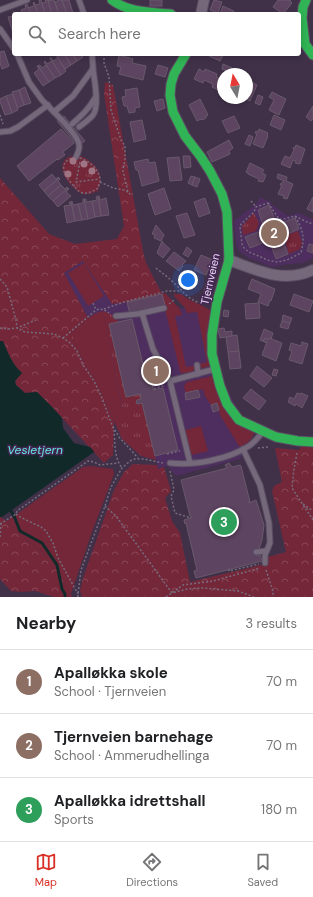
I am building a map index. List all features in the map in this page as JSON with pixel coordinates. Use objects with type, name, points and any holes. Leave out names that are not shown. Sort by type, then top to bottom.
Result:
[{"type":"street","points":[[112,0],[123,8],[140,12]]},
{"type":"street","points":[[201,12],[204,0]]},
{"type":"street","points":[[306,0],[303,7],[302,18],[305,44],[313,55]]},
{"type":"street","name":"Tjernveien","points":[[185,56],[174,74],[171,90],[171,104],[173,112],[185,136],[210,171],[224,200],[227,212],[229,260],[217,302],[212,335],[212,354],[220,386],[227,404],[238,420],[276,437],[313,442]]},
{"type":"street","points":[[229,260],[281,276],[301,275],[313,270]]},
{"type":"lane","points":[[0,10],[27,0]]},
{"type":"lane","points":[[80,0],[83,12]]},
{"type":"lane","points":[[0,29],[12,46]]},
{"type":"lane","points":[[0,41],[6,38]]},
{"type":"lane","points":[[18,56],[36,92],[74,134],[79,142],[79,157]]},
{"type":"lane","points":[[79,127],[94,113],[96,104],[92,56]]},
{"type":"lane","points":[[54,112],[73,96],[93,67]]},
{"type":"lane","points":[[72,124],[88,109],[96,97]]},
{"type":"lane","points":[[3,132],[18,127],[48,105]]},
{"type":"lane","points":[[116,316],[126,314],[132,315],[164,308]]},
{"type":"lane","points":[[142,313],[153,349],[170,381],[190,463]]},
{"type":"lane","points":[[196,365],[198,374]]},
{"type":"lane","points":[[170,381],[216,369]]},
{"type":"lane","points":[[170,463],[179,464],[214,460],[238,452],[250,445],[264,431]]},
{"type":"lane","points":[[243,449],[262,491],[270,538],[266,551],[265,565]]},
{"type":"lane","points":[[256,552],[266,551]]},
{"type":"path","points":[[104,56],[104,63],[108,77],[111,110],[121,140],[125,146],[123,171],[128,192]]},
{"type":"path","points":[[0,115],[3,132]]},
{"type":"path","points":[[76,182],[79,157]]},
{"type":"path","points":[[79,157],[87,161],[95,169],[99,179],[100,182],[98,188],[91,192],[84,193],[78,190],[67,178],[63,168],[65,162],[70,158],[79,157]]},
{"type":"path","points":[[73,185],[76,182],[99,179]]},
{"type":"path","points":[[100,182],[113,188],[124,190],[132,196]]},
{"type":"path","points":[[251,201],[256,207]]},
{"type":"path","points":[[295,216],[300,225],[304,241],[301,253],[287,260],[277,262],[267,260],[249,252],[244,248],[242,244],[240,227],[241,224],[254,212],[256,207],[268,203],[279,219],[295,216],[313,224]]},
{"type":"path","points":[[156,268],[193,301],[201,303]]},
{"type":"path","points":[[0,279],[6,287],[17,328]]},
{"type":"path","points":[[62,338],[96,310],[167,292],[182,291]]},
{"type":"path","points":[[93,303],[96,310]]},
{"type":"path","points":[[104,309],[116,316]]},
{"type":"path","points":[[0,328],[17,328],[36,320]]},
{"type":"path","points":[[17,328],[25,332],[54,334],[69,342],[77,351],[83,366],[94,381],[119,437],[138,458]]},
{"type":"path","points":[[148,381],[147,373],[164,369]]},
{"type":"path","points":[[163,386],[154,388],[153,385],[170,381]]},
{"type":"path","points":[[114,428],[118,463],[122,468]]},
{"type":"path","points":[[298,441],[292,488],[313,520]]},
{"type":"path","points":[[167,454],[179,451]]},
{"type":"path","points":[[78,596],[81,570],[111,487],[122,468],[130,461],[138,458],[170,463],[174,490],[171,496],[175,513],[191,518]]},
{"type":"path","points":[[0,537],[1,523],[16,514],[17,511],[88,461],[100,465],[118,463]]},
{"type":"path","points":[[302,502],[313,512]]},
{"type":"path","points":[[105,506],[116,516],[172,593]]},
{"type":"path","points":[[16,514],[46,531],[78,596]]},
{"type":"path","points":[[166,597],[183,586],[213,581],[265,565]]},
{"type":"path","points":[[229,570],[265,565]]},
{"type":"path","points":[[265,565],[273,591],[273,597]]},
{"type":"path","points":[[172,593],[187,589],[203,588],[238,591],[254,597]]},
{"type":"shaded area","points":[[260,197],[271,202],[271,204],[288,216],[299,213],[312,219],[313,258],[303,263],[273,267],[247,257],[239,251],[236,243],[234,221],[256,204]]},
{"type":"shaded area","points":[[83,261],[127,302],[165,293],[179,308],[210,310],[209,358],[253,436],[240,459],[176,476],[168,466],[158,469],[156,460],[141,456],[122,439],[114,421],[88,318],[64,273]]},
{"type":"green space","points":[[105,82],[113,85],[146,263],[162,294],[112,304],[83,261],[64,273],[88,318],[73,332],[73,340],[114,421],[113,455],[104,463],[37,392],[25,393],[16,385],[15,381],[22,373],[13,362],[3,341],[0,341],[0,178],[49,234],[75,244],[117,239],[124,226],[104,94]]},
{"type":"green space","points":[[78,155],[89,161],[97,168],[100,179],[98,191],[89,194],[81,193],[70,184],[66,178],[62,166],[63,163],[69,157]]},
{"type":"green space","points":[[254,213],[259,223],[256,231],[243,235],[242,226]]},
{"type":"green space","points":[[298,231],[302,243],[300,249],[289,254],[285,241],[287,235]]},
{"type":"green space","points":[[84,263],[104,296],[88,306],[68,273]]},
{"type":"green space","points":[[165,293],[179,308],[182,314],[175,316],[186,367],[194,366],[193,371],[181,373],[180,371],[164,305],[162,294]]},
{"type":"green space","points":[[174,294],[182,294],[186,298],[210,310],[210,366],[202,368],[199,364],[207,362],[197,312],[187,313]]},
{"type":"green space","points":[[103,311],[123,412],[114,421],[73,340],[73,332],[83,322],[91,316]]},
{"type":"green space","points":[[103,311],[117,317],[118,322],[109,325],[126,397],[140,394],[141,399],[137,400],[136,403],[142,403],[156,460],[141,456],[122,439],[114,421],[123,411]]},
{"type":"green space","points":[[212,376],[254,433],[250,441],[242,446],[239,446],[220,415],[217,403],[211,405],[205,396],[203,389],[186,393],[184,387],[187,382]]},
{"type":"green space","points":[[201,426],[208,451],[191,455],[185,430]]},
{"type":"green space","points":[[303,444],[312,444],[313,450],[313,597],[82,597],[80,591],[83,578],[114,490],[124,472],[133,464],[157,465],[158,469],[164,467],[171,491],[165,498],[172,521],[180,533],[190,582],[269,563],[268,557],[286,552],[272,491],[274,486],[282,482],[275,448],[299,450]]},
{"type":"green space","points":[[90,466],[113,469],[114,474],[71,594],[51,559],[25,539],[7,521],[83,467]]},
{"type":"green space","points":[[0,517],[7,521],[25,539],[51,559],[72,597],[54,597],[35,591],[11,591],[0,579]]},
{"type":"water","name":"Vesletjern","points":[[0,341],[3,341],[13,362],[22,373],[15,381],[16,385],[25,393],[37,392],[62,418],[63,428],[74,443],[90,447],[94,452],[2,517],[0,517]]},
{"type":"building","points":[[39,0],[41,0],[44,12],[37,12],[35,5],[40,4]]},
{"type":"building","points":[[45,0],[48,0],[51,12],[44,12],[42,3],[46,2]]},
{"type":"building","points":[[54,0],[58,12],[51,12],[48,1]]},
{"type":"building","points":[[62,0],[66,12],[58,12],[55,2]]},
{"type":"building","points":[[62,0],[69,0],[73,12],[66,12]]},
{"type":"building","points":[[150,0],[162,0],[162,6],[150,6]]},
{"type":"building","points":[[214,0],[222,2],[218,12],[210,10]]},
{"type":"building","points":[[278,0],[291,0],[290,1],[292,3],[285,12],[280,12],[273,7]]},
{"type":"building","points":[[34,2],[37,12],[30,12],[28,8],[34,6]]},
{"type":"building","points":[[27,4],[30,12],[22,12],[21,10],[26,8],[25,5]]},
{"type":"building","points":[[223,6],[234,11],[234,12],[221,12]]},
{"type":"building","points":[[12,16],[12,30],[8,17]]},
{"type":"building","points":[[4,51],[9,66],[2,69],[0,63],[0,52]]},
{"type":"building","points":[[57,56],[65,56],[71,65],[65,69]]},
{"type":"building","points":[[65,56],[73,56],[77,61],[71,65]]},
{"type":"building","points":[[73,56],[82,56],[83,57],[77,61]]},
{"type":"building","points":[[119,56],[122,56],[133,59],[132,63],[146,66],[143,80],[119,74],[121,67],[117,66]]},
{"type":"building","points":[[209,56],[223,56],[220,61]]},
{"type":"building","points":[[50,58],[53,61],[58,58],[66,71],[61,75]]},
{"type":"building","points":[[45,61],[47,64],[52,61],[61,75],[55,78],[44,62]]},
{"type":"building","points":[[223,64],[232,68],[222,68]]},
{"type":"building","points":[[40,65],[42,68],[46,65],[55,78],[49,82],[38,66]]},
{"type":"building","points":[[158,65],[168,68],[165,77],[155,74]]},
{"type":"building","points":[[37,66],[49,82],[43,86],[34,73],[39,69]]},
{"type":"building","points":[[199,69],[204,72],[205,69],[217,74],[217,89],[212,87],[213,84],[204,80],[203,83],[194,79]]},
{"type":"building","points":[[253,83],[257,85],[253,94]]},
{"type":"building","points":[[25,87],[31,103],[24,105],[19,90]]},
{"type":"building","points":[[137,88],[140,107],[135,108],[135,112],[129,113],[127,106],[124,106],[122,97],[126,96],[125,90]]},
{"type":"building","points":[[19,90],[24,105],[17,108],[12,92]]},
{"type":"building","points":[[272,92],[286,99],[279,115],[269,110],[274,100],[269,97]]},
{"type":"building","points":[[13,94],[18,110],[12,113],[6,96]]},
{"type":"building","points":[[258,95],[263,97],[260,105],[255,103]]},
{"type":"building","points":[[6,96],[12,113],[5,115],[0,99]]},
{"type":"building","points":[[163,99],[165,108],[157,111],[154,101]]},
{"type":"building","points":[[200,99],[208,115],[206,118],[197,121],[189,105]]},
{"type":"building","points":[[313,106],[313,118],[311,121],[306,117]]},
{"type":"building","points":[[274,115],[285,120],[281,130],[270,125]]},
{"type":"building","points":[[64,116],[85,141],[78,146],[57,121]]},
{"type":"building","points":[[234,116],[240,128],[228,133],[222,121]]},
{"type":"building","points":[[142,120],[146,139],[134,142],[130,122]]},
{"type":"building","points":[[61,129],[74,143],[63,152],[65,155],[58,160],[57,159],[29,181],[17,166]]},
{"type":"building","points":[[259,129],[268,133],[263,148],[253,144],[257,134],[255,133],[256,131],[258,132]]},
{"type":"building","points":[[249,135],[253,137],[250,146],[245,144]]},
{"type":"building","points":[[229,140],[233,148],[229,151],[230,154],[212,162],[207,152]]},
{"type":"building","points":[[296,145],[305,149],[300,164],[295,163],[296,161],[293,160],[290,168],[281,164],[285,156],[290,158]]},
{"type":"building","points":[[183,156],[190,156],[191,167],[184,168]]},
{"type":"building","points":[[179,157],[182,180],[170,181],[167,158]]},
{"type":"building","points":[[148,159],[149,163],[155,162],[159,181],[142,186],[138,170],[136,170],[134,162]]},
{"type":"building","points":[[250,163],[264,170],[262,173],[266,175],[263,182],[258,181],[259,179],[246,172]]},
{"type":"building","points":[[52,174],[56,179],[58,177],[59,178],[44,191],[39,185]]},
{"type":"building","points":[[278,174],[287,177],[286,181],[293,184],[287,199],[278,194],[282,185],[280,185],[284,181],[277,178]]},
{"type":"building","points":[[191,176],[195,177],[192,185],[188,183]]},
{"type":"building","points":[[195,177],[200,179],[197,187],[192,185]]},
{"type":"building","points":[[59,178],[60,179],[58,181],[61,185],[48,196],[44,191]]},
{"type":"building","points":[[61,185],[65,189],[67,187],[68,188],[53,201],[48,196]]},
{"type":"building","points":[[68,188],[69,189],[66,192],[71,196],[58,207],[53,201]]},
{"type":"building","points":[[164,188],[171,209],[155,215],[148,194]]},
{"type":"building","points":[[98,196],[100,200],[106,198],[109,215],[101,216]]},
{"type":"building","points":[[98,196],[101,216],[95,217],[92,201],[97,200],[96,197]]},
{"type":"building","points":[[313,197],[313,212],[307,209]]},
{"type":"building","points":[[205,198],[210,213],[199,217],[194,202]]},
{"type":"building","points":[[83,199],[88,219],[82,220],[78,204],[83,203]]},
{"type":"building","points":[[84,199],[86,199],[86,202],[92,201],[95,217],[88,219]]},
{"type":"building","points":[[72,201],[73,205],[78,204],[82,220],[75,221]]},
{"type":"building","points":[[69,202],[71,202],[75,221],[67,223],[64,206],[70,205]]},
{"type":"building","points":[[269,205],[275,220],[281,223],[295,218],[299,229],[285,235],[283,241],[288,254],[276,259],[271,245],[265,242],[250,248],[245,237],[261,231],[263,225],[258,210]]},
{"type":"building","points":[[187,213],[195,235],[184,238],[176,216]]},
{"type":"building","points":[[156,225],[164,235],[161,241],[154,238],[155,235],[152,234]]},
{"type":"building","points":[[162,241],[170,249],[163,258],[157,253]]},
{"type":"building","points":[[309,244],[313,245],[313,253],[307,251]]},
{"type":"building","points":[[187,247],[192,251],[188,257],[183,254]]},
{"type":"building","points":[[174,252],[186,261],[179,271],[166,261]]},
{"type":"building","points":[[201,255],[213,260],[206,275],[194,270]]},
{"type":"building","points":[[252,279],[275,289],[268,306],[258,302],[261,294],[248,289]]},
{"type":"building","points":[[206,284],[213,285],[211,295],[204,293]]},
{"type":"building","points":[[162,294],[165,305],[130,314],[127,302]]},
{"type":"building","points":[[294,294],[313,301],[309,312],[290,305]]},
{"type":"building","points":[[259,303],[260,318],[246,319],[245,304]]},
{"type":"building","points":[[224,310],[229,311],[228,317],[223,316]]},
{"type":"building","points":[[283,315],[292,318],[290,323],[282,321]]},
{"type":"building","points":[[132,319],[147,381],[151,380],[153,390],[163,388],[178,450],[155,456],[142,403],[136,403],[137,400],[141,399],[140,394],[126,397],[109,324]]},
{"type":"building","points":[[282,321],[290,323],[288,329],[280,327]]},
{"type":"building","points":[[224,328],[225,332],[232,331],[232,336],[220,338],[218,329]]},
{"type":"building","points":[[264,329],[273,333],[271,339],[269,338],[268,340],[265,338],[263,341],[267,343],[260,340]]},
{"type":"building","points":[[237,335],[239,351],[228,352],[226,337]]},
{"type":"building","points":[[265,338],[282,343],[276,361],[262,355],[267,342],[263,341]]},
{"type":"building","points":[[302,342],[308,344],[302,364],[289,360],[292,351],[289,350],[291,343],[301,346]]},
{"type":"building","points":[[239,351],[241,368],[230,369],[228,352]]},
{"type":"building","points":[[257,366],[272,378],[264,387],[250,376]]},
{"type":"building","points":[[274,369],[278,370],[276,376],[272,375]]},
{"type":"building","points":[[251,389],[266,401],[259,410],[243,398]]},
{"type":"building","points":[[198,390],[200,397],[186,400],[185,393]]},
{"type":"building","points":[[297,393],[308,396],[302,408],[296,404],[295,406],[288,402],[290,397],[294,399]]},
{"type":"building","points":[[217,403],[219,410],[213,412],[211,405]]},
{"type":"building","points":[[229,463],[232,467],[241,466],[250,502],[248,502],[249,503],[256,500],[264,525],[262,540],[259,549],[256,550],[257,556],[260,555],[262,561],[196,578],[194,571],[197,570],[184,520],[191,518],[191,516],[181,480],[227,468],[225,465]]},
{"type":"waterway","points":[[11,511],[20,531],[42,543],[57,565],[65,597]]},
{"type":"traffic: fast","points":[[112,0],[133,10],[148,12]]},
{"type":"traffic: fast","points":[[306,0],[303,7],[302,18],[305,44],[313,55]]},
{"type":"traffic: fast","points":[[185,56],[174,74],[171,84],[170,95],[173,112],[185,136],[210,171],[222,194],[227,212],[229,260],[217,302],[212,335],[212,354],[220,386],[227,404],[239,420],[276,437],[313,442]]},
{"type":"place","name":"Tjernveien barnehage","points":[[274,233]]},
{"type":"place","name":"Apalløkka skole","points":[[156,371]]},
{"type":"place","name":"Apalløkka idrettshall","points":[[224,522]]}]
